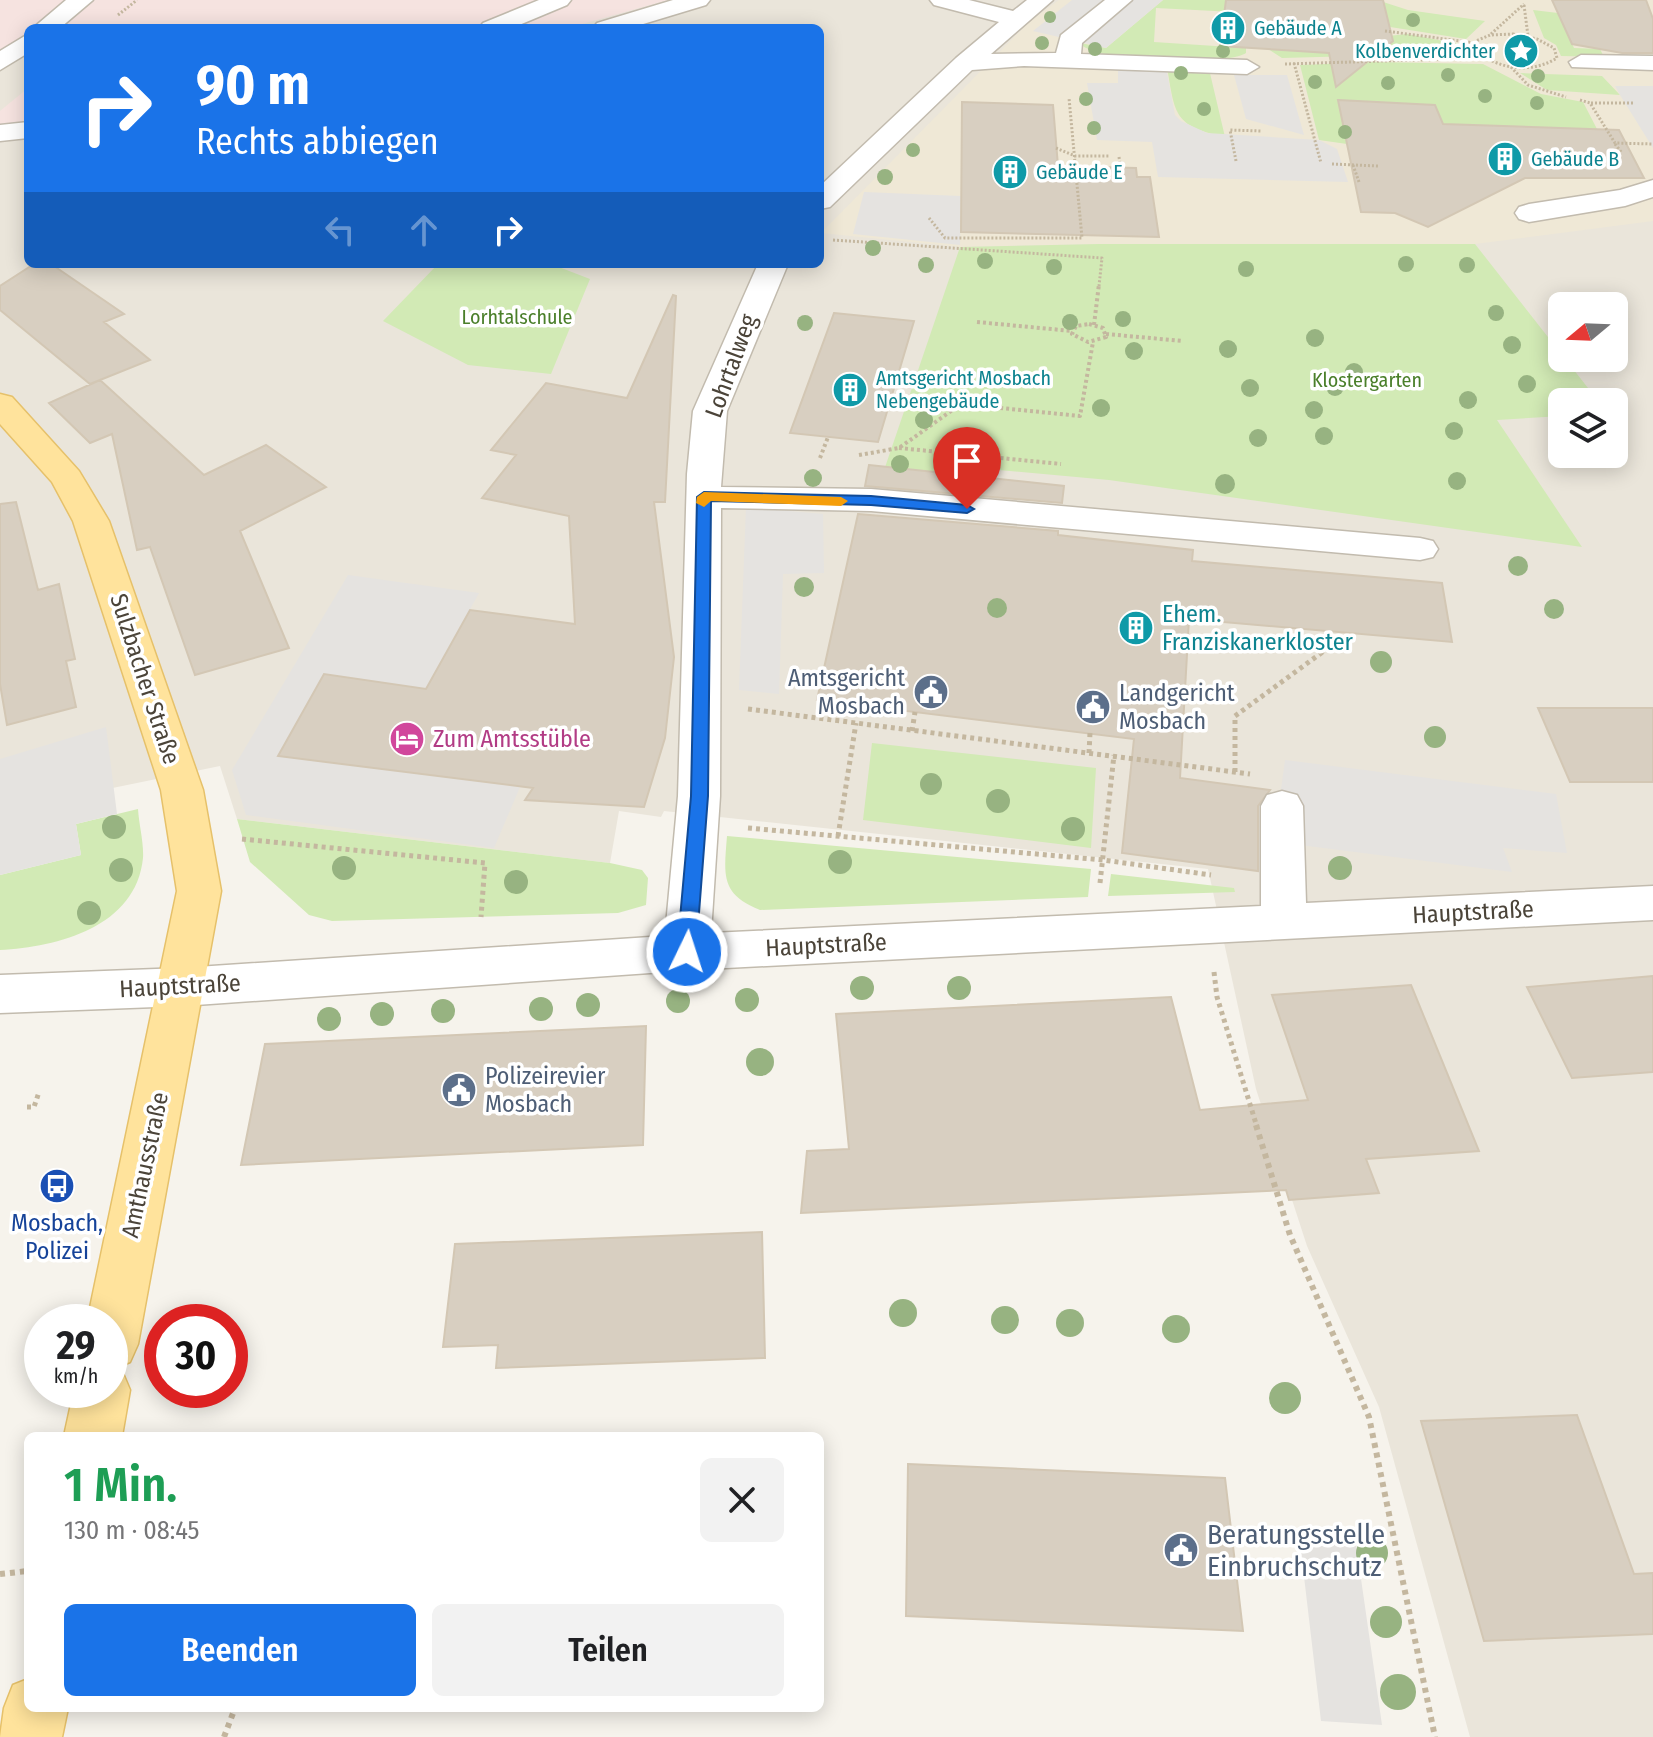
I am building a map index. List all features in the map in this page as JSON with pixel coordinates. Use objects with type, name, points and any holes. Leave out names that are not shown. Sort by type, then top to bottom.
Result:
[{"type":"main road","name":"Sulzbacher Straße","points":[[0,404],[67,478],[91,521],[182,790],[199,891],[182,987]]},
{"type":"main road","name":"Amthausstraße","points":[[118,1304],[182,987]]},
{"type":"main road","points":[[94,1432],[98,1408]]},
{"type":"main road","points":[[30,1737],[35,1712]]},
{"type":"street","points":[[51,24],[81,0]]},
{"type":"street","points":[[501,24],[559,0]]},
{"type":"street","points":[[618,24],[698,0]]},
{"type":"street","points":[[942,0],[1014,19]]},
{"type":"street","points":[[824,197],[965,63],[1014,19],[1041,0]]},
{"type":"street","points":[[1069,61],[1070,40],[1120,0]]},
{"type":"street","points":[[0,63],[24,45]]},
{"type":"street","points":[[965,63],[1069,61],[1247,67]]},
{"type":"street","points":[[1581,62],[1653,63]]},
{"type":"street","points":[[0,133],[24,130]]},
{"type":"street","points":[[1529,213],[1625,198],[1653,188]]},
{"type":"street","name":"Lohrtalweg","points":[[687,952],[697,824],[704,497],[710,411],[771,268]]},
{"type":"street","points":[[704,497],[871,500],[1420,549]]},
{"type":"street","points":[[1282,806],[1284,922]]},
{"type":"street","name":"Hauptstraße","points":[[0,994],[182,987],[687,952],[1653,903]]},
{"type":"path","points":[[1385,31],[1435,35],[1475,43],[1490,35],[1524,4],[1528,36]]},
{"type":"path","points":[[1247,67],[1484,58],[1511,66],[1535,67],[1557,58],[1554,48],[1528,36],[1490,35]]},
{"type":"path","points":[[1475,43],[1475,49],[1484,58]]},
{"type":"path","points":[[929,218],[945,238],[1082,238],[1069,61]]},
{"type":"path","points":[[1294,63],[1321,163]]},
{"type":"path","points":[[1511,66],[1517,78],[1542,92],[1590,103],[1643,103]]},
{"type":"path","points":[[1590,103],[1622,153]]},
{"type":"path","points":[[1236,161],[1230,130],[1261,131]]},
{"type":"path","points":[[1615,143],[1653,144]]},
{"type":"path","points":[[1056,148],[1075,156],[1110,156]]},
{"type":"path","points":[[1119,157],[1122,176]]},
{"type":"path","points":[[1332,164],[1378,166]]},
{"type":"path","points":[[1353,165],[1359,182]]},
{"type":"path","points":[[824,239],[1102,258],[1094,325]]},
{"type":"path","points":[[977,322],[1072,331],[1079,325],[1094,325],[1106,334],[1183,341]]},
{"type":"path","points":[[1072,331],[1078,339],[1093,342],[1106,334]]},
{"type":"path","points":[[899,448],[961,404],[1080,416],[1093,342]]},
{"type":"path","points":[[828,437],[820,460],[835,458]]},
{"type":"path","points":[[850,457],[899,448],[1061,464]]},
{"type":"path","points":[[1235,772],[1235,716],[1327,649]]},
{"type":"path","points":[[700,703],[1277,778],[1282,806]]},
{"type":"path","points":[[912,731],[915,712]]},
{"type":"path","points":[[838,836],[856,723]]},
{"type":"path","points":[[1089,753],[1090,733]]},
{"type":"path","points":[[1094,932],[1114,755]]},
{"type":"path","points":[[697,824],[1103,860]]},
{"type":"path","points":[[192,850],[242,839],[485,863],[478,966]]},
{"type":"path","points":[[1206,926],[1217,997],[1290,1235],[1369,1417],[1435,1737]]},
{"type":"path","points":[[27,1107],[34,1107],[39,1092]]},
{"type":"path","points":[[0,1574],[24,1571]]},
{"type":"path","points":[[224,1737],[233,1712]]},
{"type":"shaded area","points":[[0,0],[1653,0],[1653,1737],[1470,1737],[1379,1407],[1307,1246],[1256,1089],[1208,869],[664,811],[661,817],[619,811],[610,863],[237,819],[220,766],[0,811]]},
{"type":"shaded area","points":[[0,0],[668,0],[582,24],[24,24],[24,53],[0,54]]},
{"type":"shaded area","points":[[1059,0],[1653,0],[1653,221],[1475,244],[960,247],[824,233],[1029,22]]},
{"type":"shaded area","points":[[1072,0],[1163,0],[1106,48],[1033,31]]},
{"type":"shaded area","points":[[1118,70],[1167,72],[1175,115],[1207,133],[1319,140],[1337,149],[1348,182],[1158,177],[1152,142],[1097,140],[1087,83],[1118,83]]},
{"type":"shaded area","points":[[1234,75],[1287,75],[1304,135],[1246,119]]},
{"type":"shaded area","points":[[1615,86],[1653,86],[1653,148],[1620,95]]},
{"type":"shaded area","points":[[24,91],[24,124],[0,127],[0,111]]},
{"type":"shaded area","points":[[864,192],[961,196],[960,245],[853,234]]},
{"type":"shaded area","points":[[746,507],[823,514],[824,573],[783,574],[779,694],[739,690]]},
{"type":"shaded area","points":[[348,575],[479,593],[426,689],[326,674],[278,756],[520,787],[494,848],[246,815],[232,770]]},
{"type":"shaded area","points":[[106,727],[117,814],[76,824],[81,855],[0,875],[0,759]]},
{"type":"shaded area","points":[[1285,760],[1556,794],[1567,853],[1503,848],[1512,872],[1300,845],[1278,812]]},
{"type":"shaded area","points":[[1299,1534],[1355,1537],[1382,1725],[1321,1721]]},
{"type":"green space","points":[[1163,0],[1234,0],[1234,12],[1156,8],[1154,42],[1246,48],[1246,53],[1214,60],[1160,60],[1108,55],[1090,50],[1080,43],[1106,48]]},
{"type":"green space","points":[[1331,0],[1377,0],[1408,10],[1485,21],[1466,39],[1384,26]]},
{"type":"green space","points":[[1533,10],[1558,13],[1574,48],[1600,49],[1604,57],[1561,56],[1556,45],[1544,38]]},
{"type":"green space","points":[[1407,34],[1459,44],[1469,53],[1282,58],[1268,49]]},
{"type":"green space","points":[[1373,62],[1483,64],[1541,94],[1583,102],[1597,129],[1443,124],[1435,105],[1339,100],[1347,144],[1319,140],[1300,65]]},
{"type":"green space","points":[[1167,67],[1209,69],[1225,137],[1196,128],[1180,116],[1172,97]]},
{"type":"green space","points":[[1520,73],[1602,76],[1620,95],[1547,90]]},
{"type":"green space","name":"Klostergarten","points":[[1475,244],[1548,337],[1548,372],[1575,372],[1588,388],[1548,388],[1548,417],[1497,420],[1582,547],[1109,480],[943,465],[936,492],[879,485],[960,247]]},
{"type":"green space","name":"Lorhtalschule","points":[[434,268],[561,268],[590,279],[551,374],[468,365],[383,321]]},
{"type":"green space","points":[[872,743],[1096,768],[1091,848],[863,820]]},
{"type":"green space","points":[[138,809],[143,858],[137,882],[126,901],[110,917],[69,938],[0,950],[0,875],[81,855],[76,824]]},
{"type":"green space","points":[[237,819],[610,863],[642,870],[648,878],[646,905],[618,913],[332,921],[309,915],[250,862]]},
{"type":"green space","points":[[727,836],[1091,869],[1088,897],[760,910],[738,897],[727,882]]},
{"type":"green space","points":[[1111,874],[1234,888],[1235,892],[1108,896]]},
{"type":"building","name":"Gebäude A","points":[[1226,0],[1383,0],[1393,41],[1336,87],[1329,53],[1220,46]]},
{"type":"building","name":"Gebäude A","points":[[1552,0],[1646,0],[1653,19],[1653,53],[1622,53],[1572,44]]},
{"type":"building","name":"Gebäude B","points":[[1338,100],[1435,105],[1443,124],[1619,130],[1644,178],[1525,178],[1428,227],[1395,213],[1361,212]]},
{"type":"building","name":"Gebäude E","points":[[962,102],[1053,105],[1058,166],[1136,168],[1137,177],[1150,177],[1159,237],[961,232]]},
{"type":"building","points":[[28,268],[57,268],[124,314],[104,322],[150,360],[90,384],[0,310],[0,286]]},
{"type":"building","points":[[673,295],[676,296],[665,502],[654,502],[674,657],[665,738],[644,807],[525,800],[533,788],[278,756],[324,674],[426,689],[470,610],[575,624],[569,516],[482,498],[516,455],[491,450],[546,383],[627,398]]},
{"type":"building","name":"Amtsgericht Mosbach Nebengebäude","points":[[834,313],[914,321],[878,442],[790,433]]},
{"type":"building","points":[[100,380],[204,475],[266,445],[326,487],[240,531],[289,648],[195,675],[150,547],[137,550],[112,434],[90,443],[49,403]]},
{"type":"building","points":[[869,465],[1064,486],[1062,503],[865,486]]},
{"type":"building","points":[[16,502],[38,590],[59,584],[75,659],[66,661],[76,707],[7,725],[0,684],[0,504]]},
{"type":"building","points":[[858,514],[1058,531],[1058,535],[1193,550],[1192,561],[1442,583],[1452,642],[1189,619],[1180,778],[1270,790],[1258,806],[1258,871],[1122,853],[1134,739],[817,700]]},
{"type":"building","points":[[1538,708],[1653,708],[1653,782],[1570,782]]},
{"type":"building","points":[[1653,976],[1653,1072],[1572,1078],[1527,987]]},
{"type":"building","points":[[1411,985],[1479,1151],[1366,1159],[1379,1193],[1289,1200],[1286,1190],[801,1213],[807,1151],[849,1149],[836,1014],[1171,997],[1200,1110],[1308,1100],[1272,995]]},
{"type":"building","points":[[646,1026],[643,1145],[241,1165],[265,1044]]},
{"type":"building","points":[[762,1232],[765,1358],[496,1368],[498,1345],[443,1347],[455,1244]]},
{"type":"building","points":[[1577,1415],[1634,1574],[1653,1573],[1653,1634],[1484,1641],[1421,1421]]},
{"type":"building","points":[[908,1464],[1225,1478],[1243,1631],[906,1616]]},
{"type":"slow traffic","points":[[704,503],[704,497],[841,501]]},
{"type":"place","name":"Gebäude A","points":[[1228,28]]},
{"type":"place","name":"Kolbenverdichter","points":[[1521,51]]},
{"type":"place","name":"Gebäude B","points":[[1505,159]]},
{"type":"place","name":"Gebäude E","points":[[1010,172]]},
{"type":"place","name":"Amtsgericht Mosbach Nebengebäude","points":[[850,390]]},
{"type":"place","name":"Ehem. Franziskanerkloster","points":[[1136,628]]},
{"type":"place","name":"Amtsgericht Mosbach","points":[[931,692]]},
{"type":"place","name":"Landgericht Mosbach","points":[[1093,707]]},
{"type":"place","name":"Zum Amtsstüble","points":[[407,739]]},
{"type":"place","name":"Polizeirevier Mosbach","points":[[459,1090]]},
{"type":"place","name":"Mosbach, Polizei","points":[[57,1186]]},
{"type":"place","name":"Beratungsstelle Einbruchschutz","points":[[1181,1550]]},
{"type":"route","points":[[687,952],[699,796],[704,497],[837,502],[871,500],[967,509]]}]
